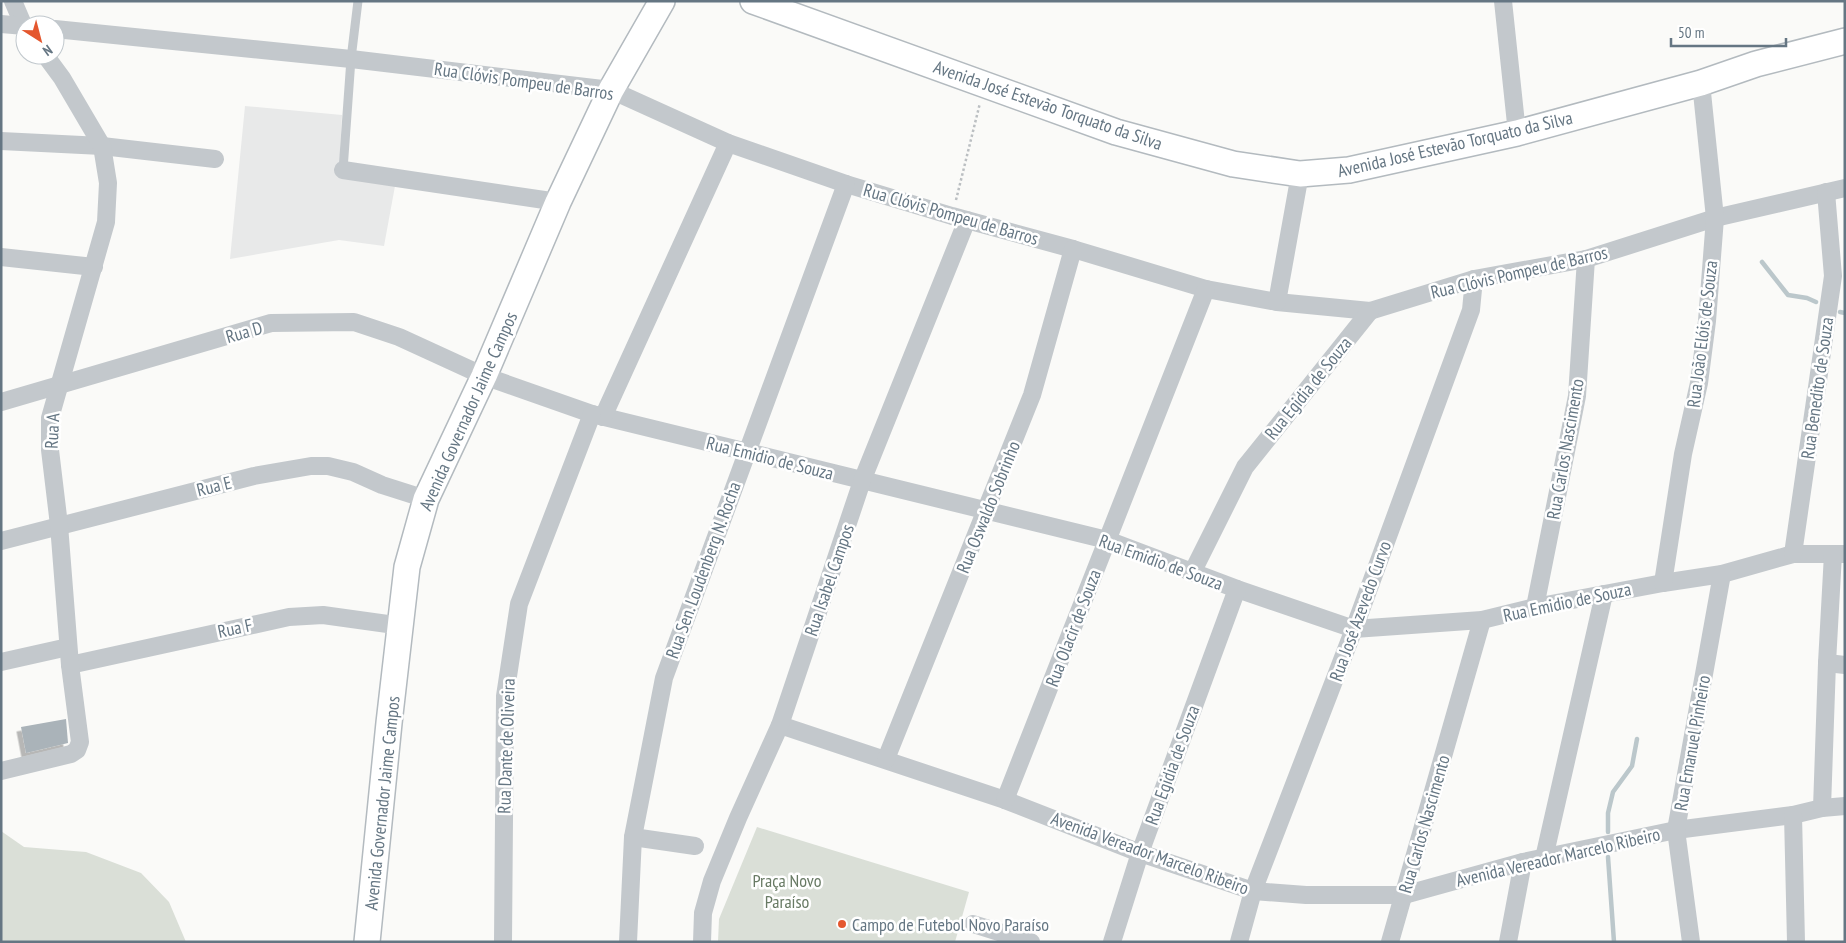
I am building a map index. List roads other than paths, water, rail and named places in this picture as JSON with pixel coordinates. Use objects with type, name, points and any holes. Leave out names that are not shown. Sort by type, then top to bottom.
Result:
[{"type":"main road","name":"Avenida Governador Jaime Campos","points":[[368,942],[389,723],[402,626],[407,567],[426,498],[484,376],[558,202],[611,90],[662,1]]},
{"type":"main road","name":"Avenida José Estevão Torquato da Silva","points":[[753,1],[1116,132],[1233,164],[1300,174],[1349,170],[1517,133],[1701,83],[1756,64],[1845,41]]},
{"type":"street","points":[[13,1],[19,15]]},
{"type":"street","points":[[1503,1],[1517,133]]},
{"type":"street","points":[[1,24],[15,26]]},
{"type":"street","name":"Rua Clóvis Pompeu de Barros","points":[[65,30],[351,59],[611,90],[728,142],[846,184],[960,218],[1206,288],[1278,302],[1370,311],[1474,279],[1586,259],[1715,218],[1845,188]]},
{"type":"street","name":"Rua A","points":[[1,771],[70,754],[77,750],[80,742],[68,647],[59,525],[50,450],[50,418],[106,222],[108,183],[102,146],[62,78],[52,65]]},
{"type":"street","name":"Rua João Elóis de Souza","points":[[1663,583],[1684,454],[1699,384],[1707,321],[1715,218],[1701,83]]},
{"type":"street","points":[[1,142],[102,146],[215,159]]},
{"type":"street","name":"Rua Dante de Oliveira","points":[[502,942],[505,696],[519,604],[597,415],[728,142]]},
{"type":"street","points":[[343,170],[558,202]]},
{"type":"street","points":[[1278,302],[1300,174]]},
{"type":"street","name":"Rua Sen. Loudenberg N. Rocha","points":[[628,942],[634,837],[664,678],[846,184]]},
{"type":"street","name":"Rua Benedito de Souza","points":[[1793,554],[1833,276],[1826,192]]},
{"type":"street","name":"Rua Isabel Campos","points":[[702,942],[703,913],[712,881],[780,725],[862,480],[960,218]]},
{"type":"street","name":"Rua Oswaldo Sobrinho","points":[[886,759],[1032,395],[1073,249]]},
{"type":"street","points":[[1,257],[94,267]]},
{"type":"street","name":"Rua Carlos Nascimento","points":[[1535,607],[1577,396],[1586,259]]},
{"type":"street","name":"Rua José Azevedo Curvo","points":[[1239,942],[1253,891],[1354,629],[1470,310],[1474,279]]},
{"type":"street","name":"Rua Olacir de Souza","points":[[1005,800],[1206,288]]},
{"type":"street","name":"Rua Egidia de Souza","points":[[1192,573],[1245,467],[1370,311]]},
{"type":"street","name":"Rua D","points":[[1,402],[271,323],[354,322],[398,337],[484,376]]},
{"type":"street","name":"Rua Emidio de Souza","points":[[484,376],[597,415],[1107,540],[1237,590],[1354,629],[1482,620],[1535,607],[1722,574],[1793,554],[1839,554]]},
{"type":"street","name":"Rua E","points":[[1,541],[254,476],[312,466],[328,466],[353,472],[382,485],[426,498]]},
{"type":"street","points":[[1822,808],[1827,663],[1839,554]]},
{"type":"street","name":"Rua Emanuel Pinheiro","points":[[1690,942],[1676,830],[1722,574]]},
{"type":"street","name":"Rua Egidia de Souza","points":[[1112,942],[1140,853],[1237,590]]},
{"type":"street","points":[[1544,858],[1604,594]]},
{"type":"street","name":"Rua F","points":[[70,665],[289,617],[323,615],[402,626]]},
{"type":"street","name":"Rua Carlos Nascimento","points":[[1390,942],[1482,620]]},
{"type":"street","points":[[1,662],[68,647]]},
{"type":"street","points":[[1827,663],[1845,664]]},
{"type":"street","name":"Avenida Vereador Marcelo Ribeiro","points":[[780,725],[1005,800],[1140,853],[1253,891],[1306,895],[1404,895],[1523,862],[1676,830],[1793,815],[1822,808],[1845,806]]},
{"type":"street","points":[[1793,815],[1796,942]]},
{"type":"street","points":[[634,837],[695,846]]},
{"type":"street","points":[[1508,942],[1523,862]]},
{"type":"street","points":[[972,924],[1031,942]]},
{"type":"lane","points":[[343,170],[351,59],[358,1]]},
{"type":"waterway","points":[[1762,262],[1788,295],[1807,298],[1816,302]]},
{"type":"waterway","points":[[1840,312],[1845,313]]},
{"type":"waterway","points":[[1608,832],[1608,813],[1613,792],[1632,766],[1637,739]]},
{"type":"waterway","points":[[1608,857],[1614,942]]},
{"type":"place","name":"Campo de Futebol Novo Paraíso","points":[[842,924]]},
{"type":"park label","name":"Praça Novo Paraíso","points":[[787,890]]}]
